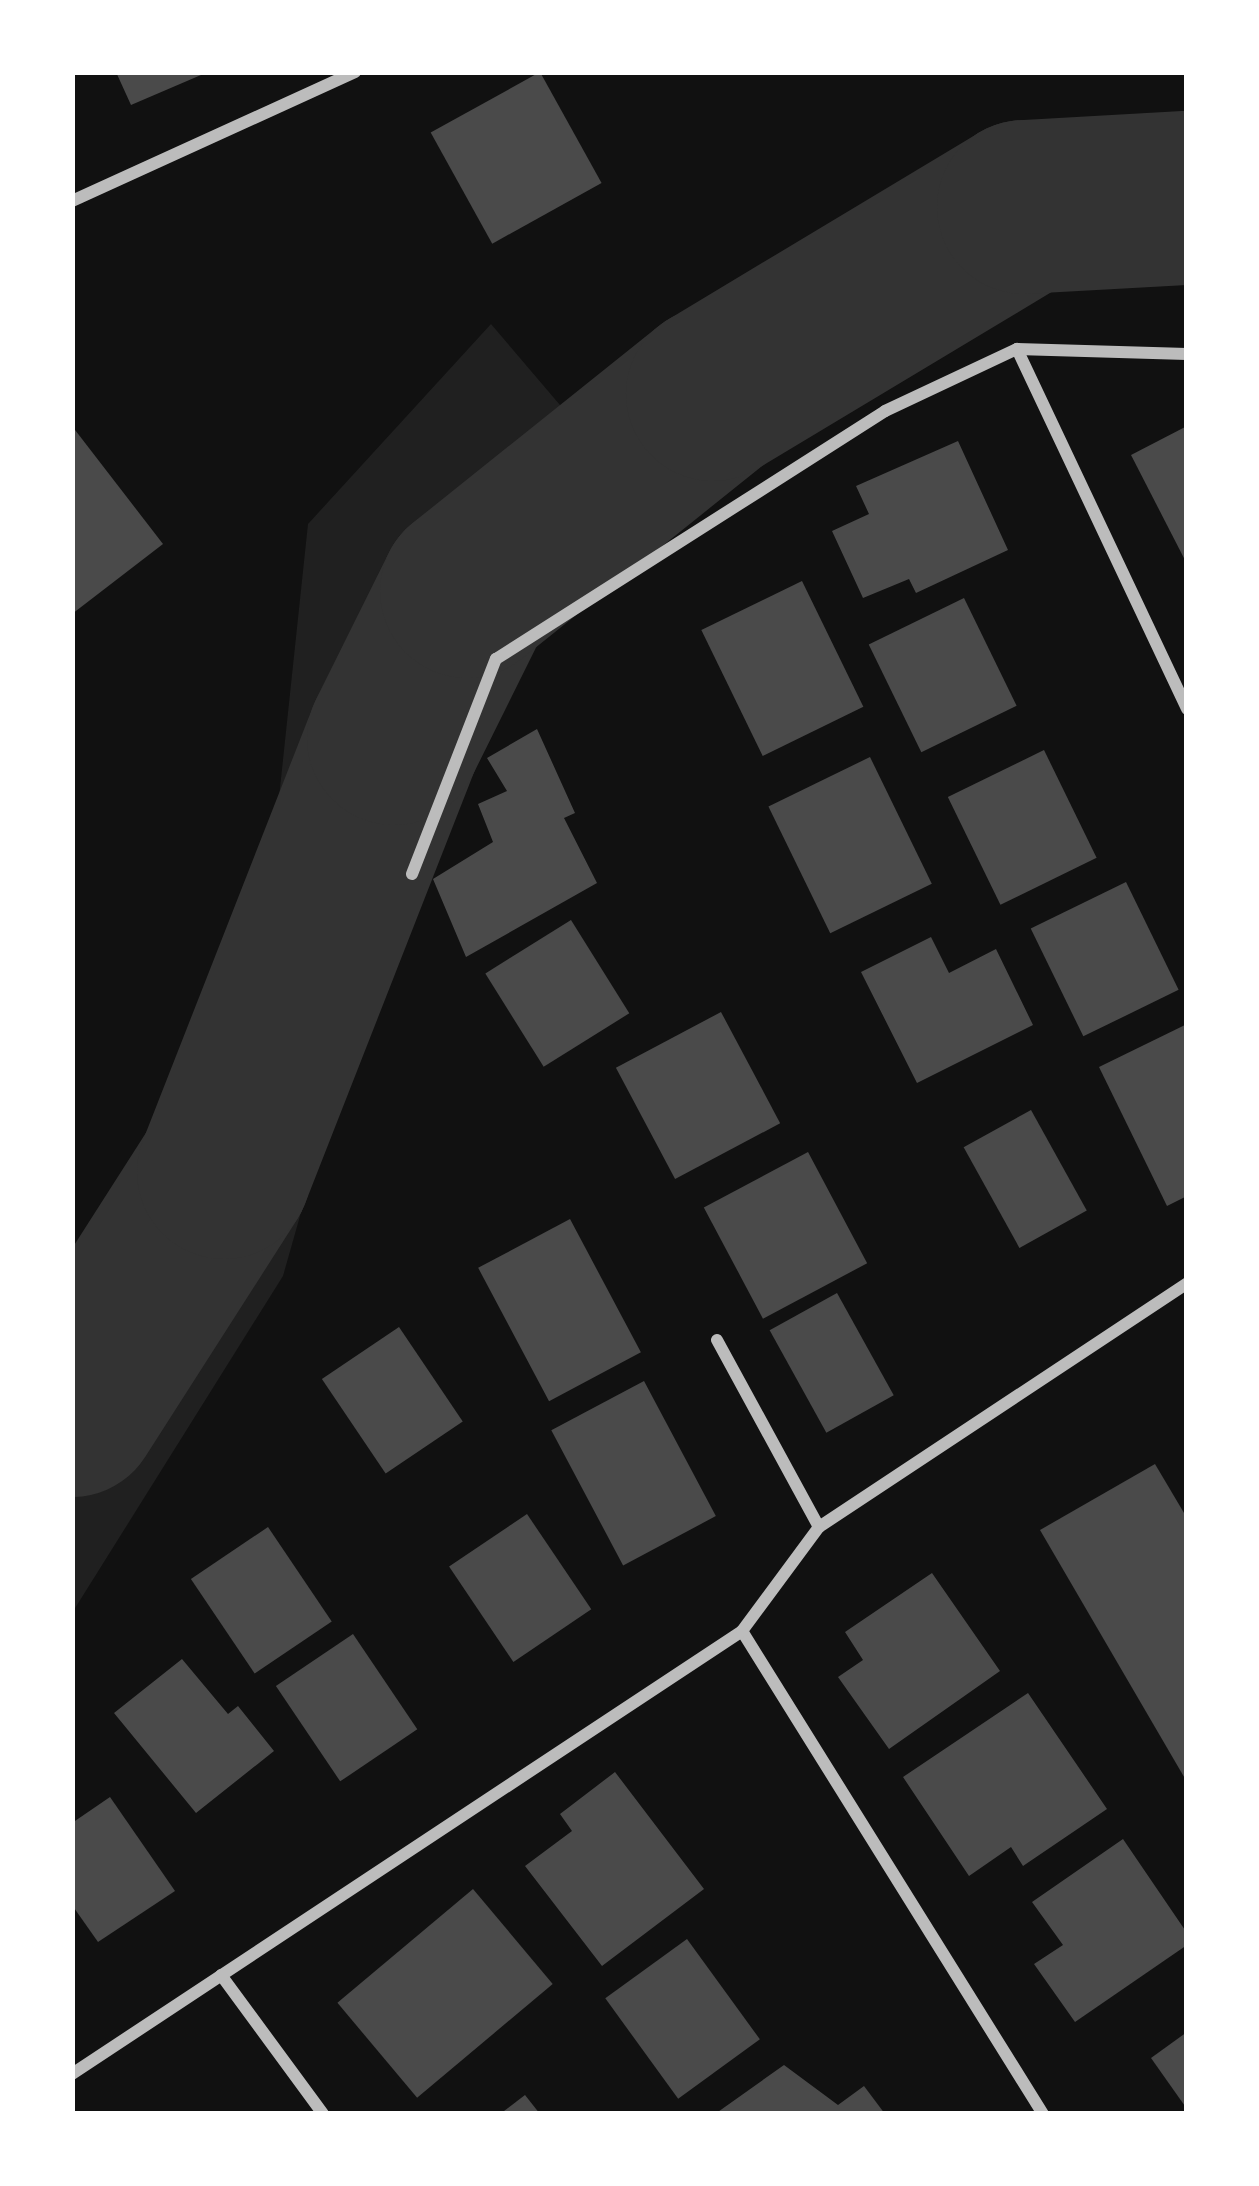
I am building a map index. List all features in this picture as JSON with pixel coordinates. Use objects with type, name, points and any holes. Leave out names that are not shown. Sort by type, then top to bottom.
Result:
[{"type":"street","points":[[72,201],[355,72]]},
{"type":"street","points":[[412,874],[496,659],[885,411],[1018,349],[1187,354]]},
{"type":"street","points":[[1018,349],[1187,709]]},
{"type":"street","points":[[72,2074],[742,1631],[819,1527],[1187,1283]]},
{"type":"street","points":[[717,1340],[819,1527]]},
{"type":"street","points":[[742,1631],[1043,2114]]},
{"type":"street","points":[[221,1975],[323,2114]]},
{"type":"shaded area","points":[[1187,143],[1187,264],[1024,207],[1155,146]]},
{"type":"shaded area","points":[[491,324],[629,486],[441,719],[283,1276],[72,1613],[72,1304],[96,1285],[278,807],[308,524]]},
{"type":"building","points":[[116,72],[208,72],[131,105]]},
{"type":"building","points":[[540,72],[602,183],[492,244],[431,133]]},
{"type":"building","points":[[72,426],[163,544],[72,614]]},
{"type":"building","points":[[1187,426],[1187,564],[1131,455]]},
{"type":"building","points":[[958,441],[1008,550],[916,593],[909,579],[863,598],[832,531],[869,514],[856,486]]},
{"type":"building","points":[[802,581],[863,707],[763,756],[701,630]]},
{"type":"building","points":[[964,598],[1017,706],[921,752],[869,644]]},
{"type":"building","points":[[537,729],[575,813],[564,818],[597,883],[466,957],[433,879],[493,842],[478,804],[507,791],[487,758]]},
{"type":"building","points":[[1044,750],[1097,858],[1000,905],[948,797]]},
{"type":"building","points":[[870,757],[932,884],[830,933],[768,807]]},
{"type":"building","points":[[1126,882],[1179,990],[1083,1036],[1031,928]]},
{"type":"building","points":[[571,920],[629,1013],[544,1067],[485,974]]},
{"type":"building","points":[[931,937],[949,973],[996,949],[1033,1025],[917,1083],[861,972]]},
{"type":"building","points":[[721,1012],[780,1123],[675,1179],[616,1068]]},
{"type":"building","points":[[1187,1024],[1187,1196],[1167,1206],[1099,1067]]},
{"type":"building","points":[[1031,1110],[1087,1211],[1019,1248],[964,1147]]},
{"type":"building","points":[[808,1152],[867,1263],[763,1319],[704,1207]]},
{"type":"building","points":[[570,1219],[641,1352],[549,1401],[478,1268]]},
{"type":"building","points":[[837,1293],[894,1395],[826,1433],[770,1330]]},
{"type":"building","points":[[399,1327],[463,1422],[386,1474],[322,1379]]},
{"type":"building","points":[[644,1381],[716,1516],[623,1565],[551,1430]]},
{"type":"building","points":[[1155,1464],[1187,1518],[1187,1782],[1040,1530]]},
{"type":"building","points":[[527,1514],[591,1609],[513,1662],[449,1567]]},
{"type":"building","points":[[268,1527],[332,1622],[255,1674],[191,1579]]},
{"type":"building","points":[[932,1573],[1000,1671],[889,1749],[838,1677],[863,1660],[845,1632]]},
{"type":"building","points":[[353,1634],[417,1729],[340,1781],[276,1686]]},
{"type":"building","points":[[182,1659],[228,1714],[238,1706],[274,1751],[196,1813],[114,1713]]},
{"type":"building","points":[[1028,1693],[1107,1809],[1023,1866],[1011,1847],[969,1876],[903,1777]]},
{"type":"building","points":[[615,1772],[704,1889],[602,1966],[525,1866],[572,1831],[560,1814]]},
{"type":"building","points":[[110,1797],[175,1891],[98,1942],[72,1905],[72,1823]]},
{"type":"building","points":[[1123,1839],[1187,1933],[1187,1945],[1075,2022],[1034,1964],[1063,1945],[1032,1902]]},
{"type":"building","points":[[473,1889],[553,1984],[417,2098],[337,2003]]},
{"type":"building","points":[[687,1939],[760,2039],[678,2099],[605,1998]]},
{"type":"building","points":[[1187,2032],[1187,2109],[1151,2058]]},
{"type":"building","points":[[784,2065],[838,2105],[864,2086],[885,2114],[715,2114]]},
{"type":"building","points":[[525,2095],[540,2114],[500,2114]]},
{"type":"waterway","points":[[72,1410],[224,1172],[394,738],[467,591],[713,394],[1024,207],[1187,198]]}]
